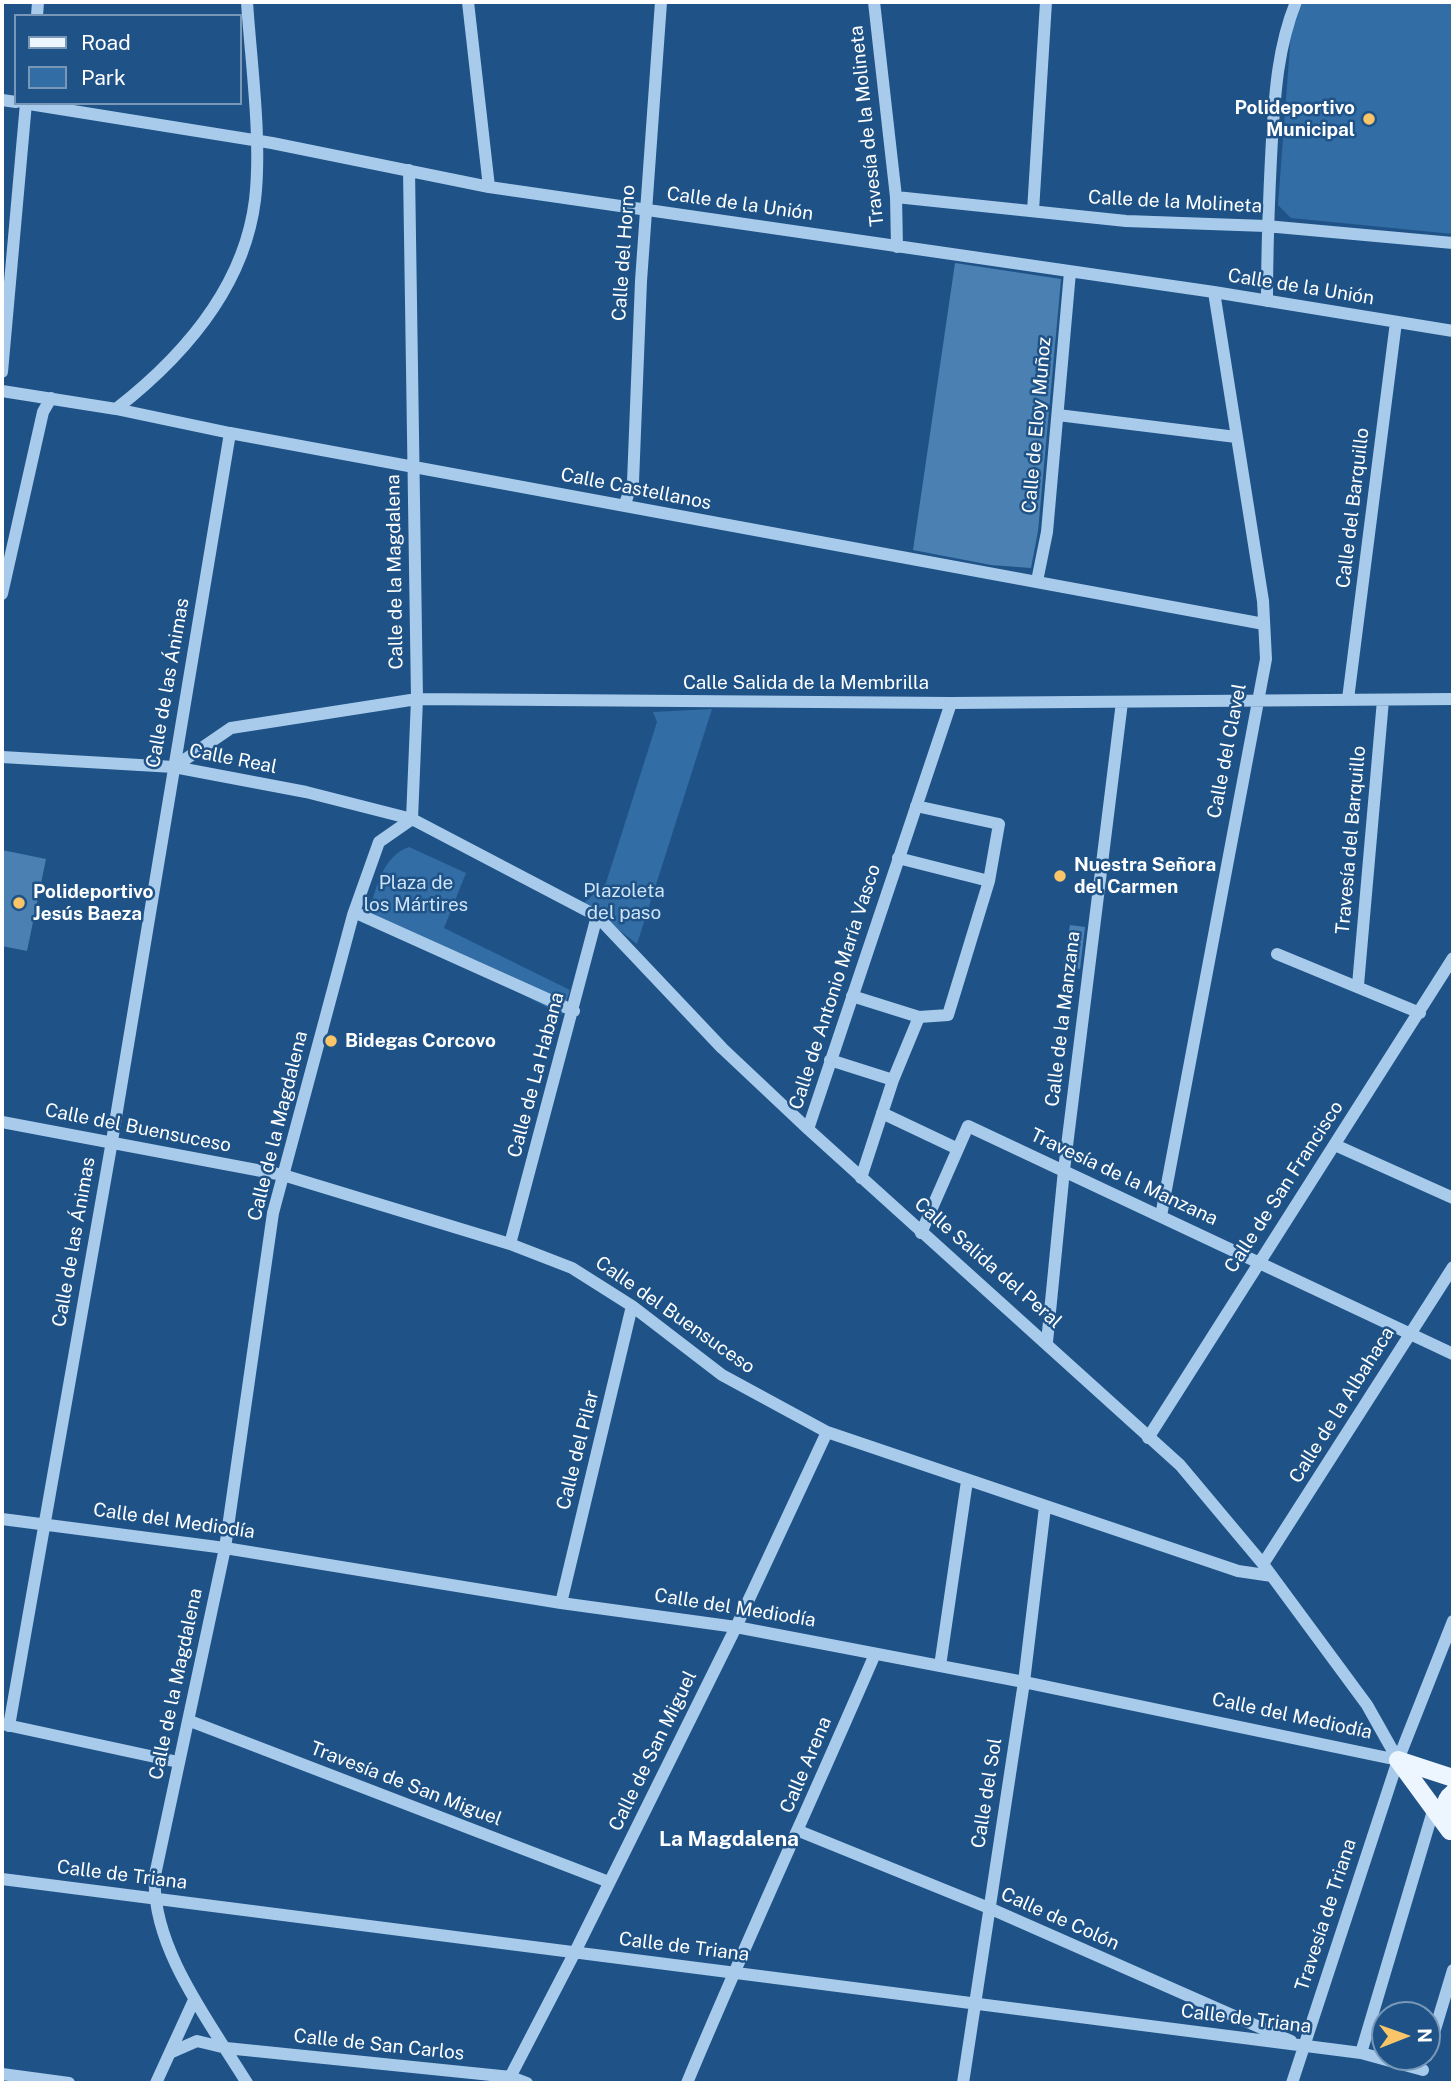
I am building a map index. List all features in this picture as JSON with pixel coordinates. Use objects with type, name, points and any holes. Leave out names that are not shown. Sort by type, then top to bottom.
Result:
[{"type":"main road","name":"Calle del Mediodía","points":[[1398,1759],[1453,1778]]},
{"type":"main road","name":"Calle Salida del Peral","points":[[1398,1759],[1433,1811],[1451,1832]]},
{"type":"main road","points":[[1451,1832],[1443,1814],[1448,1796],[1453,1793]]},
{"type":"street","points":[[116,409],[192,338],[217,305],[238,268],[248,238],[255,199],[255,141],[247,2]]},
{"type":"street","points":[[468,2],[489,187]]},
{"type":"street","name":"Calle del Horno","points":[[624,506],[633,482],[646,210],[661,2]]},
{"type":"street","name":"Travesía de la Molineta","points":[[874,2],[896,197],[897,247]]},
{"type":"street","points":[[1033,211],[1046,2]]},
{"type":"street","points":[[1267,301],[1266,226],[1277,74],[1288,20],[1296,2]]},
{"type":"street","points":[[2,372],[25,105]]},
{"type":"street","name":"Calle de la Unión","points":[[37,105],[255,141],[489,187],[1214,292],[1453,331]]},
{"type":"street","name":"Calle de la Magdalena","points":[[247,2083],[194,2000],[175,1961],[153,1898],[155,1874],[225,1548],[273,1213],[354,912],[379,842],[412,819],[417,699],[409,170]]},
{"type":"street","name":"Calle de la Molineta","points":[[896,197],[1126,221],[1266,226],[1453,243]]},
{"type":"street","name":"Calle de Eloy Muñoz","points":[[1037,581],[1046,532],[1070,272]]},
{"type":"street","name":"Calle del Clavel","points":[[1161,1216],[1256,700],[1266,659],[1264,624],[1214,292]]},
{"type":"street","name":"Calle del Barquillo","points":[[1348,699],[1396,323]]},
{"type":"street","name":"Calle Castellanos","points":[[2,391],[116,409],[230,433],[1264,624]]},
{"type":"street","points":[[2,594],[43,412],[51,398]]},
{"type":"street","points":[[1058,415],[1236,437]]},
{"type":"street","name":"Calle de las Ánimas","points":[[5,1725],[44,1525],[112,1141],[230,433]]},
{"type":"street","name":"Calle Salida de la Membrilla","points":[[174,767],[231,727],[417,699],[951,703],[1453,699]]},
{"type":"street","name":"Travesía del Barquillo","points":[[1358,985],[1383,700]]},
{"type":"street","name":"Calle de la Manzana","points":[[1047,1342],[1064,1170],[1122,702]]},
{"type":"street","name":"Calle de Antonio María Vasco","points":[[808,1129],[951,703]]},
{"type":"street","name":"Calle Real","points":[[2,757],[174,767],[306,792],[412,819]]},
{"type":"street","points":[[852,996],[919,1017],[948,1015],[989,881],[999,824],[916,806]]},
{"type":"street","name":"Calle Salida del Peral","points":[[412,819],[597,916],[722,1048],[808,1129],[921,1233],[1047,1342],[1180,1465],[1264,1564],[1367,1705],[1398,1759]]},
{"type":"street","name":"Calle de Antonio María Vasco","points":[[898,858],[989,881]]},
{"type":"street","points":[[354,912],[574,1011]]},
{"type":"street","name":"Calle de La Habana","points":[[510,1244],[574,1011],[597,916]]},
{"type":"street","points":[[1277,954],[1358,985],[1420,1013]]},
{"type":"street","name":"Calle de San Francisco","points":[[1148,1438],[1453,958]]},
{"type":"street","points":[[1439,981],[1452,985]]},
{"type":"street","points":[[861,1178],[893,1080],[919,1017]]},
{"type":"street","points":[[830,1060],[893,1080]]},
{"type":"street","points":[[883,1113],[958,1149],[921,1233]]},
{"type":"street","name":"Calle del Buensuceso","points":[[2,1122],[283,1175],[510,1244],[572,1268],[632,1306],[722,1375],[827,1432],[1238,1572],[1272,1576]]},
{"type":"street","name":"Travesía de la Manzana","points":[[958,1149],[968,1126],[1453,1354]]},
{"type":"street","points":[[1335,1145],[1453,1198]]},
{"type":"street","name":"Calle de la Albahaca","points":[[1264,1564],[1453,1267]]},
{"type":"street","name":"Calle del Pilar","points":[[561,1603],[632,1306]]},
{"type":"street","name":"Calle de San Miguel","points":[[509,2080],[736,1627],[827,1432]]},
{"type":"street","points":[[940,1666],[967,1480]]},
{"type":"street","name":"Calle del Sol","points":[[962,2083],[1024,1682],[1045,1507]]},
{"type":"street","name":"Calle del Mediodía","points":[[2,1520],[225,1548],[561,1603],[736,1627],[1024,1682],[1398,1759]]},
{"type":"street","name":"Travesía de Triana","points":[[1292,2083],[1398,1759],[1453,1621]]},
{"type":"street","name":"Calle Arena","points":[[687,2083],[875,1654]]},
{"type":"street","name":"Travesía de San Miguel","points":[[190,1721],[609,1882]]},
{"type":"street","points":[[5,1725],[178,1762]]},
{"type":"street","points":[[1361,2053],[1433,1811]]},
{"type":"street","name":"Calle de Colón","points":[[799,1830],[1304,2046]]},
{"type":"street","name":"Calle de Triana","points":[[2,1879],[1361,2053],[1421,2077]]},
{"type":"street","points":[[1441,2010],[1453,1970]]},
{"type":"street","points":[[156,2083],[194,2000]]},
{"type":"street","name":"Calle de San Carlos","points":[[172,2052],[197,2041],[226,2048],[527,2083]]},
{"type":"street","points":[[2,2074],[69,2083]]},
{"type":"green space","name":"Polideportivo Municipal","points":[[1303,2],[1453,2],[1453,234],[1291,218],[1278,205],[1291,33]]},
{"type":"green space","name":"Plazoleta del paso","points":[[712,709],[637,944],[584,903],[606,883],[657,722],[653,712]]},
{"type":"green space","name":"Plaza de los Mártires","points":[[409,847],[466,873],[444,928],[570,990],[562,1015],[368,914],[386,866],[400,851]]},
{"type":"building","points":[[955,263],[1061,279],[1038,531],[1031,568],[991,565],[913,550]]},
{"type":"building","name":"Polideportivo Jesús Baeza","points":[[2,850],[46,859],[27,951],[2,946]]},
{"type":"building","points":[[1070,925],[1085,927],[1080,969],[1063,966]]},
{"type":"place","name":"Polideportivo Municipal","points":[[1369,119]]},
{"type":"place","name":"Nuestra Señora del Carmen","points":[[1060,876]]},
{"type":"place","name":"Polideportivo Jesús Baeza","points":[[19,903]]},
{"type":"place","name":"Bidegas Corcovo","points":[[331,1041]]},
{"type":"district","name":"La Magdalena","points":[[729,1840]]}]
